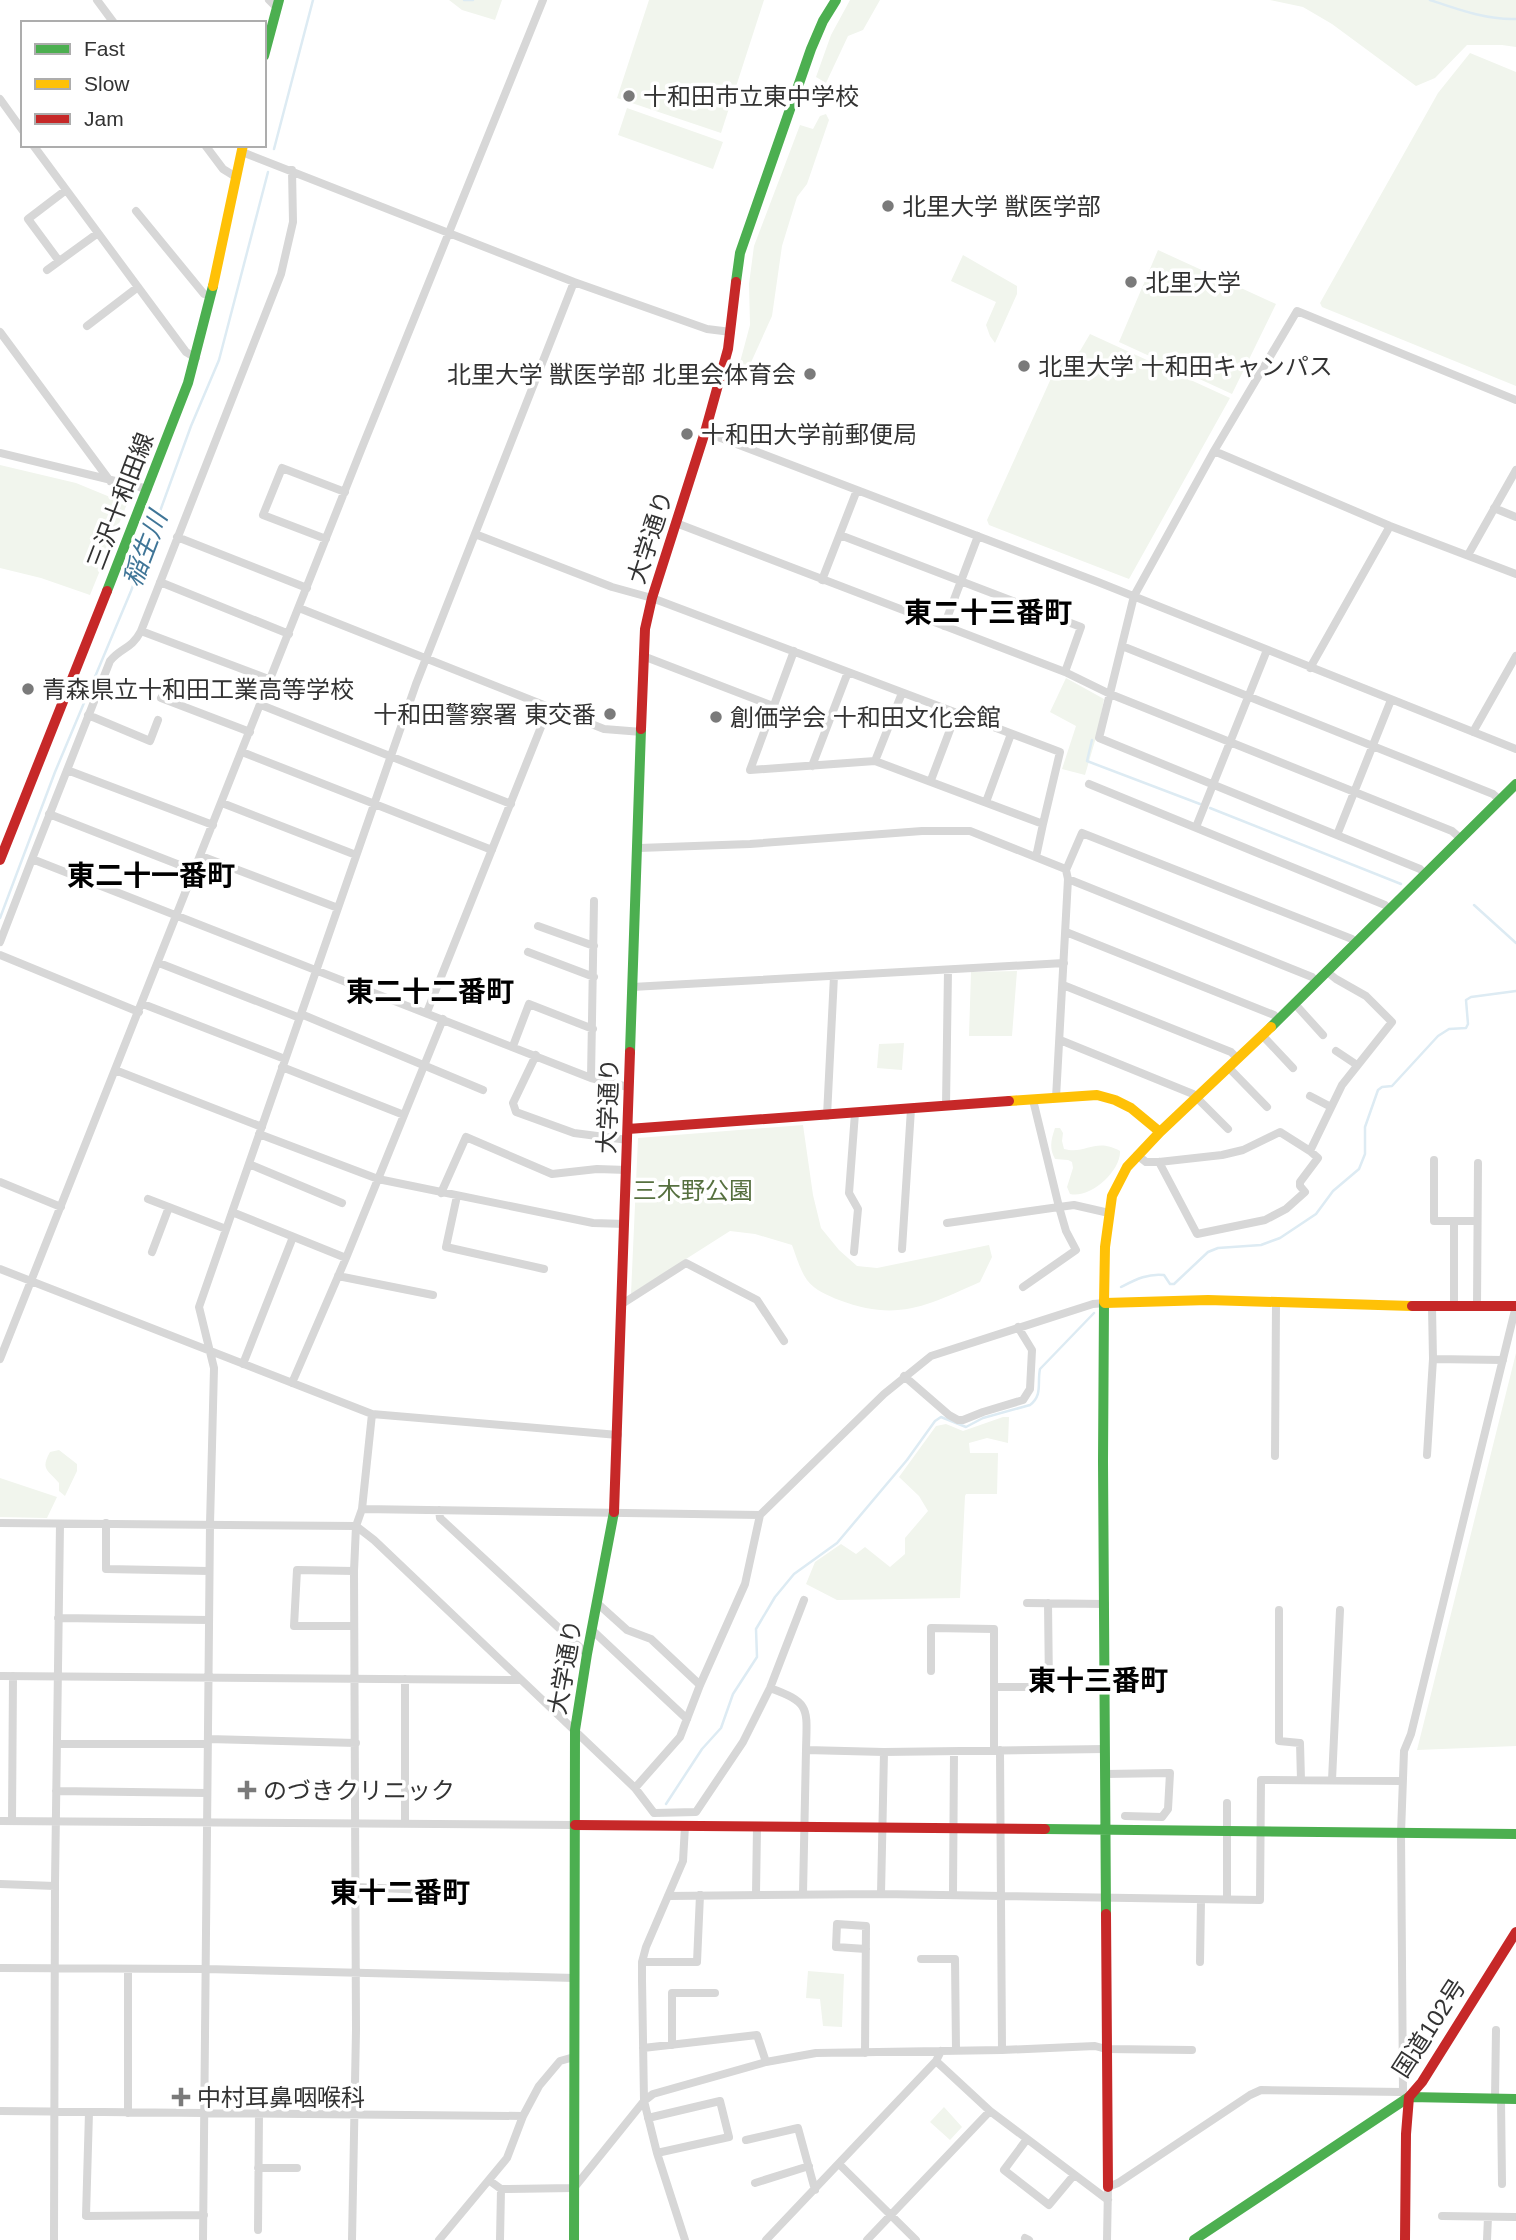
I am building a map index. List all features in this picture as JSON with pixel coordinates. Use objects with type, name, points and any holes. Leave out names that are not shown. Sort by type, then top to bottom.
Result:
[{"type":"main road","name":"大学通り","points":[[574,2240],[575,1730],[614,1512],[645,629],[728,349],[740,253],[811,49],[836,0]]},
{"type":"main road","points":[[266,46],[275,3]]},
{"type":"main road","name":"三沢十和田線","points":[[0,860],[148,489],[195,358],[242,148]]},
{"type":"main road","points":[[1108,2187],[1103,1461],[1105,1247],[1115,1187],[1137,1155],[1516,783]]},
{"type":"main road","points":[[628,1134],[855,1113],[1097,1095],[1121,1101],[1135,1109],[1160,1132]]},
{"type":"main road","points":[[1105,1303],[1166,1300],[1432,1307],[1516,1306]]},
{"type":"main road","points":[[575,1825],[1516,1834]]},
{"type":"main road","name":"国道102号","points":[[1405,2240],[1406,2094],[1422,2082],[1516,1931]]},
{"type":"main road","points":[[1194,2240],[1406,2094],[1516,2099]]},
{"type":"street","points":[[97,0],[113,21]]},
{"type":"street","points":[[0,1359],[543,0]]},
{"type":"street","points":[[0,99],[21,128]]},
{"type":"street","points":[[34,147],[186,352],[195,358]]},
{"type":"street","points":[[206,147],[223,169],[236,177]]},
{"type":"street","points":[[242,148],[448,234],[574,282],[707,329],[730,332]]},
{"type":"street","points":[[0,942],[110,661],[132,645],[141,631],[281,274],[293,222],[292,170]]},
{"type":"street","points":[[59,261],[28,219],[66,190]]},
{"type":"street","points":[[136,211],[204,294],[211,296]]},
{"type":"street","points":[[47,270],[98,233]]},
{"type":"street","points":[[203,2240],[209,1571],[214,1368],[199,1307],[426,658],[574,282]]},
{"type":"street","points":[[87,326],[138,287]]},
{"type":"street","points":[[1424,873],[1099,738],[1134,596],[1214,451],[1297,311],[1516,401]]},
{"type":"street","points":[[0,332],[110,481]]},
{"type":"street","points":[[705,432],[1134,596],[1516,749]]},
{"type":"street","points":[[1214,451],[1390,526],[1516,574]]},
{"type":"street","points":[[0,453],[148,489]]},
{"type":"street","points":[[326,539],[263,515],[282,468],[345,492]]},
{"type":"street","points":[[1468,555],[1516,470]]},
{"type":"street","points":[[822,580],[857,489]]},
{"type":"street","points":[[1494,508],[1516,517]]},
{"type":"street","points":[[676,523],[1065,672],[1110,694],[1452,831],[1460,838]]},
{"type":"street","points":[[1310,668],[1390,526]]},
{"type":"street","points":[[474,534],[1060,752],[1036,857]]},
{"type":"street","points":[[840,535],[1081,627],[1065,672]]},
{"type":"street","points":[[944,626],[978,536]]},
{"type":"street","points":[[177,537],[307,587]]},
{"type":"street","points":[[160,582],[289,635]]},
{"type":"street","points":[[299,608],[604,729],[642,732]]},
{"type":"street","points":[[141,631],[271,680]]},
{"type":"street","points":[[1122,646],[1493,794],[1500,800]]},
{"type":"street","points":[[1196,827],[1267,650]]},
{"type":"street","points":[[794,651],[750,770],[875,761],[1043,824]]},
{"type":"street","points":[[643,656],[773,706]]},
{"type":"street","points":[[1473,732],[1516,656]]},
{"type":"street","points":[[812,766],[848,672]]},
{"type":"street","points":[[875,761],[902,693]]},
{"type":"street","points":[[161,698],[250,732]]},
{"type":"street","points":[[1337,835],[1391,700]]},
{"type":"street","points":[[261,705],[510,804]]},
{"type":"street","points":[[427,1012],[549,707]]},
{"type":"street","points":[[931,780],[956,714]]},
{"type":"street","points":[[88,715],[150,741],[158,720]]},
{"type":"street","points":[[986,802],[1011,734]]},
{"type":"street","points":[[242,752],[492,850]]},
{"type":"street","points":[[67,770],[213,825]]},
{"type":"street","points":[[1089,785],[1390,909]]},
{"type":"street","points":[[222,803],[356,856]]},
{"type":"street","points":[[49,814],[195,871]]},
{"type":"street","points":[[639,848],[750,844],[922,831],[970,831],[1036,857],[1067,875],[1312,977],[1316,981]]},
{"type":"street","points":[[1056,1098],[1067,875],[1082,833],[1352,939],[1355,943]]},
{"type":"street","points":[[201,856],[338,908]]},
{"type":"street","points":[[32,859],[591,1078],[628,1087]]},
{"type":"street","points":[[591,1078],[594,901]]},
{"type":"street","points":[[538,926],[594,946]]},
{"type":"street","points":[[1066,932],[1274,1015],[1277,1019]]},
{"type":"street","points":[[528,952],[594,977]]},
{"type":"street","points":[[0,955],[284,1063],[404,1115]]},
{"type":"street","points":[[159,963],[484,1090]]},
{"type":"street","points":[[632,987],[1064,963]]},
{"type":"street","points":[[946,1106],[948,970]]},
{"type":"street","points":[[1310,1151],[1342,1085],[1392,1022],[1366,996],[1326,971]]},
{"type":"street","points":[[827,1116],[834,976]]},
{"type":"street","points":[[1063,985],[1231,1052],[1237,1058]]},
{"type":"street","points":[[1294,1003],[1323,1035]]},
{"type":"street","points":[[513,1046],[529,1004],[593,1029]]},
{"type":"street","points":[[292,1383],[443,1019]]},
{"type":"street","points":[[1262,1035],[1293,1068]]},
{"type":"street","points":[[1060,1040],[1193,1094],[1228,1129]]},
{"type":"street","points":[[1336,1051],[1357,1065]]},
{"type":"street","points":[[536,1055],[513,1103],[516,1112],[574,1133],[628,1134]]},
{"type":"street","points":[[1228,1067],[1267,1107]]},
{"type":"street","points":[[115,1070],[378,1179],[593,1223],[625,1224]]},
{"type":"street","points":[[1310,1096],[1331,1107]]},
{"type":"street","points":[[1023,1287],[1076,1250],[1066,1231],[1059,1207],[1033,1100]]},
{"type":"street","points":[[902,1249],[911,1109]]},
{"type":"street","points":[[854,1252],[858,1209],[849,1193],[855,1113]]},
{"type":"street","points":[[1137,1155],[1146,1161],[1159,1162],[1222,1155],[1243,1150],[1280,1132],[1318,1158],[1300,1182],[1305,1192],[1286,1209],[1265,1220],[1197,1234],[1159,1162]]},
{"type":"street","points":[[441,1193],[466,1137],[552,1174],[597,1169],[627,1170]]},
{"type":"street","points":[[1434,1160],[1434,1221],[1477,1221]]},
{"type":"street","points":[[1477,1307],[1478,1163]]},
{"type":"street","points":[[249,1164],[342,1203]]},
{"type":"street","points":[[0,1182],[61,1207]]},
{"type":"street","points":[[457,1196],[446,1247],[544,1269]]},
{"type":"street","points":[[148,1199],[226,1229]]},
{"type":"street","points":[[947,1223],[1074,1205],[1109,1213]]},
{"type":"street","points":[[152,1252],[169,1207]]},
{"type":"street","points":[[233,1212],[346,1258]]},
{"type":"street","points":[[1454,1221],[1454,1307]]},
{"type":"street","points":[[243,1364],[293,1237]]},
{"type":"street","points":[[622,1304],[686,1263],[757,1300],[784,1341]]},
{"type":"street","points":[[0,1269],[372,1414],[618,1435]]},
{"type":"street","points":[[338,1276],[433,1295]]},
{"type":"street","points":[[635,1788],[680,1737],[746,1584],[760,1515],[904,1376],[931,1356],[1093,1304],[1105,1303]]},
{"type":"street","points":[[1275,1456],[1276,1303]]},
{"type":"street","points":[[1107,2240],[1108,2187],[1250,2095],[1261,2090],[1406,2094],[1401,1833],[1404,1751],[1411,1734],[1516,1306]]},
{"type":"street","points":[[1427,1455],[1433,1359],[1432,1307]]},
{"type":"street","points":[[904,1376],[958,1420],[1023,1400],[1030,1389],[1031,1350],[1018,1327]]},
{"type":"street","points":[[1433,1359],[1503,1360]]},
{"type":"street","points":[[352,2240],[356,1973],[354,1571],[356,1526],[362,1508],[372,1414]]},
{"type":"street","points":[[362,1508],[760,1515]]},
{"type":"street","points":[[439,1510],[440,1518],[587,1654]]},
{"type":"street","points":[[0,1523],[356,1526],[575,1730],[635,1788],[654,1813],[696,1812],[743,1742],[769,1688],[804,1600]]},
{"type":"street","points":[[106,1523],[106,1569],[209,1571]]},
{"type":"street","points":[[54,2240],[60,1524]]},
{"type":"street","points":[[354,1571],[297,1570],[295,1626],[354,1626]]},
{"type":"street","points":[[597,1603],[627,1630],[651,1639],[701,1685]]},
{"type":"street","points":[[1027,1603],[1105,1604]]},
{"type":"street","points":[[994,1687],[1049,1687],[1048,1603]]},
{"type":"street","points":[[1279,1610],[1279,1741],[1300,1743],[1301,1780]]},
{"type":"street","points":[[1332,1780],[1340,1610]]},
{"type":"street","points":[[58,1618],[209,1620]]},
{"type":"street","points":[[931,1671],[932,1628],[994,1629],[1000,1829],[1002,2050]]},
{"type":"street","points":[[592,1630],[687,1719]]},
{"type":"street","points":[[0,1676],[521,1680]]},
{"type":"street","points":[[12,1821],[13,1676]]},
{"type":"street","points":[[405,1679],[405,1824]]},
{"type":"street","points":[[769,1688],[791,1696],[803,1704],[806,1711],[803,1894]]},
{"type":"street","points":[[57,1744],[208,1741],[356,1743]]},
{"type":"street","points":[[806,1750],[954,1752],[1105,1749]]},
{"type":"street","points":[[881,1894],[884,1752]]},
{"type":"street","points":[[953,1894],[954,1752]]},
{"type":"street","points":[[1105,1774],[1170,1773],[1168,1808],[1162,1817],[1125,1816]]},
{"type":"street","points":[[668,1896],[953,1894],[1260,1900],[1261,1780],[1402,1781]]},
{"type":"street","points":[[56,1791],[207,1793]]},
{"type":"street","points":[[1227,1802],[1227,1899]]},
{"type":"street","points":[[0,1821],[575,1825]]},
{"type":"street","points":[[685,1826],[683,1861],[642,1962],[644,2101],[657,2153],[685,2240]]},
{"type":"street","points":[[756,1895],[757,1827]]},
{"type":"street","points":[[0,1884],[55,1885]]},
{"type":"street","points":[[356,1887],[426,1890]]},
{"type":"street","points":[[642,1962],[697,1962],[700,1895]]},
{"type":"street","points":[[1200,1962],[1201,1900]]},
{"type":"street","points":[[865,2053],[866,1949],[866,1926],[837,1924],[836,1947],[866,1949]]},
{"type":"street","points":[[921,1959],[955,1959],[956,2050]]},
{"type":"street","points":[[0,1968],[206,1969],[575,1978]]},
{"type":"street","points":[[128,1969],[128,2113]]},
{"type":"street","points":[[671,2045],[672,1993],[715,1993]]},
{"type":"street","points":[[1496,2030],[1502,2184]]},
{"type":"street","points":[[643,2048],[757,2035],[766,2062]]},
{"type":"street","points":[[490,2181],[501,2189],[574,2188],[644,2101],[653,2094],[766,2062],[816,2053],[1095,2046],[1106,2049],[1192,2050]]},
{"type":"street","points":[[766,2240],[936,2061],[941,2051]]},
{"type":"street","points":[[439,2240],[508,2158],[523,2116],[539,2086],[560,2061],[574,2057]]},
{"type":"street","points":[[936,2061],[989,2111],[1108,2200]]},
{"type":"street","points":[[648,2118],[720,2101],[729,2137],[657,2153]]},
{"type":"street","points":[[0,2111],[523,2116]]},
{"type":"street","points":[[867,2240],[989,2111]]},
{"type":"street","points":[[89,2112],[86,2216],[204,2215]]},
{"type":"street","points":[[258,2230],[259,2113]]},
{"type":"street","points":[[746,2140],[798,2128],[815,2190]]},
{"type":"street","points":[[1027,2139],[1004,2170],[1049,2206],[1074,2175]]},
{"type":"street","points":[[839,2164],[916,2240]]},
{"type":"street","points":[[755,2183],[809,2166]]},
{"type":"street","points":[[258,2168],[297,2168]]},
{"type":"street","points":[[500,2240],[501,2189]]},
{"type":"street","points":[[1442,2216],[1516,2217]]},
{"type":"street","points":[[1488,2217],[1488,2240]]},
{"type":"green space","points":[[449,0],[502,0],[495,20],[462,10]]},
{"type":"green space","points":[[649,0],[764,0],[721,133],[617,98]]},
{"type":"green space","points":[[850,0],[880,0],[863,30],[848,36],[826,83],[816,77],[831,35]]},
{"type":"green space","points":[[1270,0],[1516,0],[1516,47],[1467,45],[1435,78],[1416,86],[1332,24],[1303,7]]},
{"type":"green space","points":[[1470,53],[1516,72],[1516,386],[1322,307],[1320,303],[1438,93]]},
{"type":"green space","points":[[627,108],[723,142],[713,169],[618,135]]},
{"type":"green space","points":[[826,114],[829,120],[807,184],[797,197],[782,246],[772,316],[748,369],[736,377],[750,325],[749,284],[754,246],[800,125],[813,129],[820,116]]},
{"type":"green space","points":[[1158,250],[1276,304],[1232,394],[1119,342]]},
{"type":"green space","points":[[963,255],[1017,286],[1017,294],[995,343],[986,325],[996,302],[951,281]]},
{"type":"green space","points":[[1090,334],[1230,398],[1129,579],[989,525],[987,520],[1058,363],[1080,351]]},
{"type":"green space","points":[[0,465],[76,483],[127,504],[90,595],[41,578],[0,568]]},
{"type":"green space","points":[[1066,678],[1104,699],[1085,775],[1062,769],[1076,726],[1050,712]]},
{"type":"green space","points":[[1017,971],[1012,1036],[969,1036],[971,972]]},
{"type":"green space","points":[[904,1043],[902,1070],[877,1068],[879,1044]]},
{"type":"green space","name":"三木野公園","points":[[803,1125],[813,1195],[821,1228],[857,1266],[877,1268],[989,1245],[992,1257],[980,1282],[911,1308],[878,1310],[859,1307],[826,1295],[810,1284],[802,1272],[792,1245],[755,1234],[730,1231],[631,1294],[638,1138]]},
{"type":"green space","points":[[1055,1128],[1060,1128],[1063,1133],[1064,1149],[1079,1150],[1104,1146],[1120,1151],[1119,1159],[1110,1175],[1095,1188],[1070,1194],[1067,1187],[1073,1168],[1072,1162],[1055,1159],[1051,1144]]},
{"type":"green space","points":[[1516,1353],[1516,1746],[1417,1750]]},
{"type":"green space","points":[[1009,1417],[1008,1443],[987,1438],[969,1443],[970,1453],[998,1453],[997,1494],[965,1496],[960,1598],[837,1600],[806,1584],[815,1562],[841,1544],[856,1554],[865,1547],[890,1567],[905,1554],[905,1538],[928,1511],[919,1496],[899,1477],[936,1426],[946,1424],[963,1431]]},
{"type":"green space","points":[[59,1450],[77,1464],[77,1471],[65,1496],[59,1491],[59,1483],[46,1466],[50,1452]]},
{"type":"green space","points":[[0,1478],[57,1497],[47,1518],[0,1517]]},
{"type":"green space","points":[[808,1971],[844,1974],[842,2027],[823,2026],[820,1999],[806,1998]]},
{"type":"green space","points":[[944,2107],[962,2127],[950,2140],[930,2122]]},
{"type":"waterway","name":"稲生川","points":[[274,149],[313,0]]},
{"type":"waterway","points":[[464,0],[473,0]]},
{"type":"waterway","points":[[1430,0],[1483,16],[1516,19]]},
{"type":"waterway","name":"稲生川","points":[[0,918],[55,772],[131,591],[191,426],[219,360],[268,172]]},
{"type":"waterway","points":[[1092,740],[1087,761],[1200,804]]},
{"type":"waterway","points":[[1210,808],[1401,884]]},
{"type":"waterway","points":[[1474,905],[1516,943]]},
{"type":"waterway","points":[[1121,1287],[1152,1275],[1164,1275],[1170,1284],[1174,1284],[1208,1252],[1218,1248],[1261,1245],[1280,1238],[1316,1214],[1333,1191],[1359,1169],[1365,1154],[1365,1127],[1378,1090],[1392,1086],[1438,1036],[1449,1029],[1466,1028],[1466,1000],[1516,991]]},
{"type":"waterway","points":[[666,1804],[702,1749],[721,1728],[733,1694],[757,1657],[756,1629],[775,1597],[794,1574],[837,1543],[907,1460],[935,1421],[941,1417],[966,1427],[983,1418],[1030,1405],[1037,1397],[1040,1369],[1094,1313]]},
{"type":"traffic: fast","points":[[266,49],[279,0]]},
{"type":"traffic: fast","points":[[736,282],[740,253],[811,49],[836,0]]},
{"type":"traffic: fast","points":[[107,591],[188,383],[213,286]]},
{"type":"traffic: fast","points":[[630,1052],[641,729]]},
{"type":"traffic: fast","points":[[1271,1027],[1516,784]]},
{"type":"traffic: fast","points":[[1104,1302],[1106,1914]]},
{"type":"traffic: fast","points":[[574,2240],[575,1730],[614,1512]]},
{"type":"traffic: fast","points":[[1045,1829],[1516,1834]]},
{"type":"traffic: fast","points":[[1194,2240],[1409,2097],[1516,2099]]},
{"type":"traffic: slow","points":[[213,286],[243,147]]},
{"type":"traffic: slow","points":[[1104,1302],[1105,1247],[1112,1196],[1127,1167],[1271,1027]]},
{"type":"traffic: slow","points":[[1009,1101],[1097,1095],[1131,1108],[1160,1132]]},
{"type":"traffic: slow","points":[[1105,1303],[1208,1300],[1412,1306]]},
{"type":"traffic: jam","points":[[641,729],[645,629],[728,349],[736,282]]},
{"type":"traffic: jam","points":[[0,860],[107,591]]},
{"type":"traffic: jam","points":[[614,1512],[630,1052]]},
{"type":"traffic: jam","points":[[628,1129],[1009,1101]]},
{"type":"traffic: jam","points":[[1412,1306],[1516,1306]]},
{"type":"traffic: jam","points":[[575,1825],[1045,1829]]},
{"type":"traffic: jam","points":[[1106,1914],[1108,2187]]},
{"type":"traffic: jam","points":[[1405,2240],[1409,2097],[1422,2082],[1516,1932]]},
{"type":"place","name":"十和田市立東中学校","points":[[629,96]]},
{"type":"place","name":"北里大学 獣医学部","points":[[888,206]]},
{"type":"place","name":"北里大学","points":[[1131,282]]},
{"type":"place","name":"北里大学 十和田キャンパス","points":[[1024,366]]},
{"type":"place","name":"北里大学 獣医学部 北里会体育会","points":[[810,374]]},
{"type":"place","name":"十和田大学前郵便局","points":[[687,434]]},
{"type":"place","name":"青森県立十和田工業高等学校","points":[[28,689]]},
{"type":"place","name":"十和田警察署 東交番","points":[[610,714]]},
{"type":"place","name":"創価学会 十和田文化会館","points":[[716,717]]},
{"type":"place","name":"のづきクリニック","points":[[247,1790]]},
{"type":"place","name":"中村耳鼻咽喉科","points":[[181,2097]]},
{"type":"district","name":"東二十三番町","points":[[988,612]]},
{"type":"district","name":"東二十一番町","points":[[151,875]]},
{"type":"district","name":"東二十二番町","points":[[430,991]]},
{"type":"district","name":"東十三番町","points":[[1098,1680]]},
{"type":"district","name":"東十二番町","points":[[400,1892]]}]
